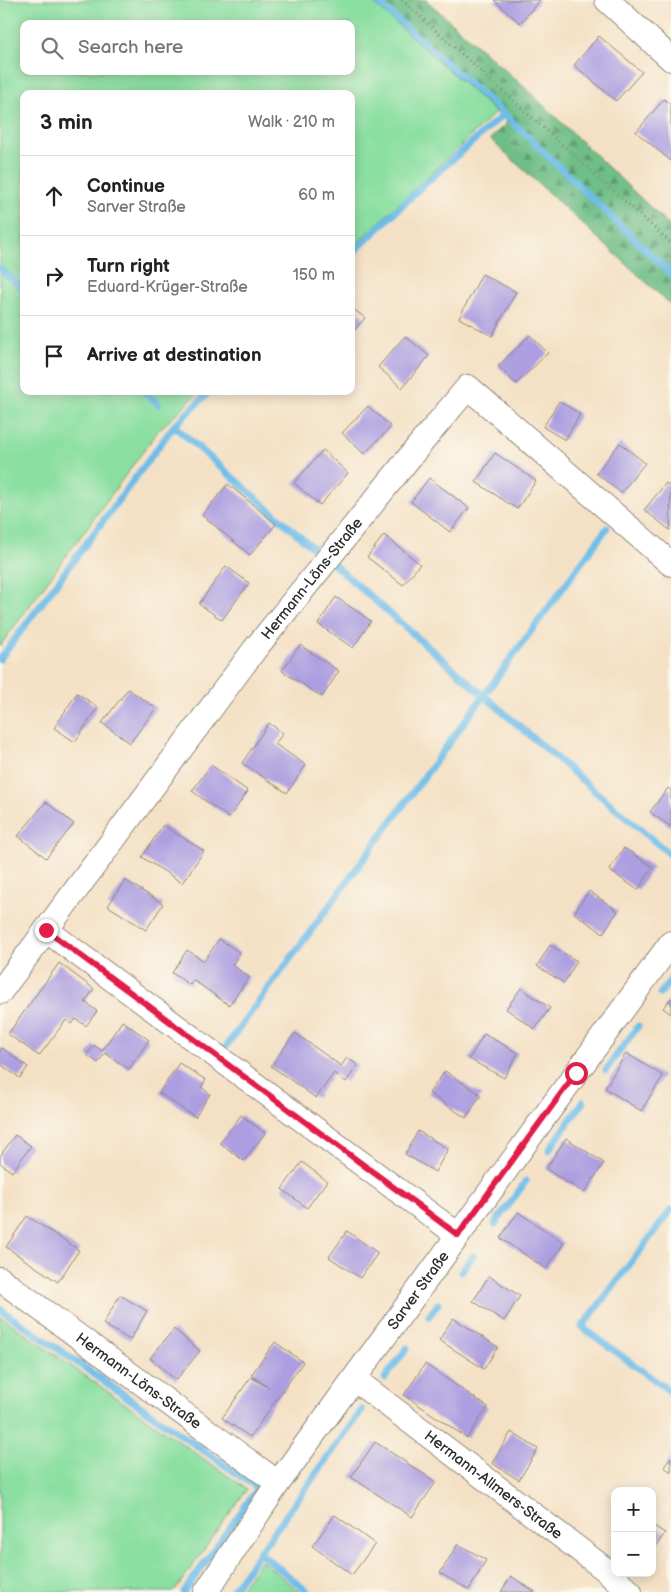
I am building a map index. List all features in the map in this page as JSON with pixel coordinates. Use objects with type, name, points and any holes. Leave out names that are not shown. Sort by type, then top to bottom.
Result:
[{"type":"street","points":[[606,0],[671,59]]},
{"type":"street","name":"Hermann-Löns-Straße","points":[[0,992],[255,649],[468,387],[671,564]]},
{"type":"street","points":[[46,930],[458,1235]]},
{"type":"street","name":"Sarver Straße","points":[[206,1592],[278,1483],[671,943]]},
{"type":"street","name":"Hermann-Löns-Straße","points":[[0,1279],[278,1483]]},
{"type":"street","name":"Hermann-Allmers-Straße","points":[[354,1379],[606,1570],[630,1592]]},
{"type":"path","points":[[402,0],[671,243]]},
{"type":"green space","points":[[0,0],[370,0],[496,112],[355,245],[355,90],[20,90],[20,395],[196,395],[158,431],[0,646]]},
{"type":"green space","points":[[370,0],[426,0],[523,86],[671,227],[671,305],[490,139],[507,122]]},
{"type":"green space","points":[[0,1316],[247,1489],[174,1592],[0,1592]]},
{"type":"green space","points":[[261,1560],[300,1592],[238,1592]]},
{"type":"building","points":[[494,0],[540,0],[520,23]]},
{"type":"building","points":[[599,36],[642,72],[616,101],[574,65]]},
{"type":"building","points":[[664,99],[671,105],[671,161],[636,132]]},
{"type":"building","points":[[482,274],[516,292],[492,336],[459,318]]},
{"type":"building","points":[[355,310],[365,318],[355,329]]},
{"type":"building","points":[[530,335],[548,353],[516,384],[498,366]]},
{"type":"building","points":[[405,336],[429,356],[402,388],[378,367]]},
{"type":"building","points":[[559,401],[580,414],[565,440],[543,427]]},
{"type":"building","points":[[368,406],[391,427],[364,454],[342,433]]},
{"type":"building","points":[[620,443],[645,463],[621,493],[596,473]]},
{"type":"building","points":[[323,450],[348,473],[320,505],[294,483]]},
{"type":"building","points":[[495,453],[536,481],[517,509],[476,482]]},
{"type":"building","points":[[429,478],[469,508],[450,532],[411,502]]},
{"type":"building","points":[[666,483],[671,487],[670,530],[644,510]]},
{"type":"building","points":[[228,484],[276,524],[250,555],[202,515]]},
{"type":"building","points":[[384,535],[420,564],[403,585],[367,557]]},
{"type":"building","points":[[226,566],[249,583],[222,620],[199,604]]},
{"type":"building","points":[[336,597],[371,621],[353,648],[318,624]]},
{"type":"building","points":[[300,645],[339,671],[322,697],[282,671]]},
{"type":"building","points":[[128,689],[156,708],[130,743],[102,723]]},
{"type":"building","points":[[77,693],[98,707],[75,742],[54,728]]},
{"type":"building","points":[[269,723],[283,733],[275,744],[306,765],[287,793],[242,763]]},
{"type":"building","points":[[211,765],[248,791],[229,818],[192,791]]},
{"type":"building","points":[[668,788],[671,790],[671,827],[650,812]]},
{"type":"building","points":[[46,802],[74,824],[46,858],[18,836]]},
{"type":"building","points":[[163,825],[204,851],[182,883],[142,857]]},
{"type":"building","points":[[624,848],[653,867],[638,890],[609,870]]},
{"type":"building","points":[[125,880],[163,904],[146,930],[108,906]]},
{"type":"building","points":[[589,891],[618,911],[603,933],[574,913]]},
{"type":"building","points":[[219,939],[240,953],[232,965],[249,977],[229,1005],[193,980],[190,985],[172,973],[187,950],[204,961]]},
{"type":"building","points":[[550,945],[577,961],[564,983],[537,966]]},
{"type":"building","points":[[59,963],[94,989],[85,1002],[97,1011],[86,1026],[76,1019],[72,1024],[66,1020],[39,1056],[8,1034]]},
{"type":"building","points":[[521,988],[550,1008],[535,1029],[506,1009]]},
{"type":"building","points":[[671,998],[671,1014],[663,1008]]},
{"type":"building","points":[[122,1021],[149,1040],[129,1069],[105,1053],[98,1063],[87,1055],[94,1045],[102,1051]]},
{"type":"building","points":[[295,1033],[341,1066],[347,1058],[358,1065],[346,1082],[334,1073],[316,1098],[271,1066]]},
{"type":"building","points":[[484,1034],[518,1053],[504,1078],[469,1059]]},
{"type":"building","points":[[2,1048],[28,1067],[20,1078],[0,1064],[0,1050]]},
{"type":"building","points":[[626,1053],[663,1076],[641,1111],[605,1088]]},
{"type":"building","points":[[179,1063],[206,1080],[201,1087],[210,1094],[195,1117],[159,1093]]},
{"type":"building","points":[[445,1071],[481,1095],[466,1118],[429,1093]]},
{"type":"building","points":[[241,1115],[265,1133],[244,1161],[220,1143]]},
{"type":"building","points":[[418,1131],[448,1149],[435,1172],[405,1154]]},
{"type":"building","points":[[15,1135],[31,1146],[12,1172],[0,1163],[0,1156]]},
{"type":"building","points":[[566,1138],[604,1163],[584,1193],[546,1169]]},
{"type":"building","points":[[302,1162],[327,1181],[307,1208],[282,1189]]},
{"type":"building","points":[[518,1212],[564,1243],[546,1269],[500,1238]]},
{"type":"building","points":[[27,1216],[79,1250],[58,1282],[6,1247]]},
{"type":"building","points":[[347,1231],[378,1253],[360,1278],[329,1257]]},
{"type":"building","points":[[489,1276],[520,1296],[504,1321],[473,1301]]},
{"type":"building","points":[[120,1295],[147,1311],[130,1340],[103,1324]]},
{"type":"building","points":[[453,1318],[498,1347],[484,1369],[439,1340]]},
{"type":"building","points":[[174,1329],[200,1351],[176,1380],[150,1358]]},
{"type":"building","points":[[275,1342],[303,1362],[250,1437],[222,1418],[251,1377],[269,1388],[251,1375]]},
{"type":"building","points":[[425,1364],[488,1407],[467,1438],[404,1395]]},
{"type":"building","points":[[511,1432],[538,1449],[519,1480],[492,1463]]},
{"type":"building","points":[[375,1442],[436,1482],[412,1517],[351,1477]]},
{"type":"building","points":[[671,1457],[671,1472],[664,1467]]},
{"type":"building","points":[[335,1515],[375,1544],[352,1575],[312,1546]]},
{"type":"building","points":[[656,1527],[665,1533],[656,1546]]},
{"type":"building","points":[[458,1544],[486,1560],[469,1590],[440,1573]]},
{"type":"building","points":[[511,1576],[535,1592],[501,1592]]},
{"type":"waterway","points":[[375,0],[504,114],[671,274]]},
{"type":"waterway","points":[[355,251],[419,189],[504,114]]},
{"type":"waterway","points":[[0,269],[20,286]]},
{"type":"waterway","points":[[148,395],[158,404]]},
{"type":"waterway","points":[[0,659],[174,426],[206,395]]},
{"type":"waterway","points":[[174,426],[312,547]]},
{"type":"waterway","points":[[224,1049],[607,528]]},
{"type":"waterway","points":[[333,564],[543,747],[671,855]]},
{"type":"waterway","points":[[660,994],[671,979]]},
{"type":"waterway","points":[[606,1070],[638,1026]]},
{"type":"waterway","points":[[549,1150],[583,1102]]},
{"type":"waterway","points":[[495,1224],[526,1181]]},
{"type":"waterway","points":[[671,1210],[582,1327],[671,1392]]},
{"type":"waterway","points":[[461,1272],[473,1256]]},
{"type":"waterway","points":[[429,1316],[438,1304]]},
{"type":"waterway","points":[[0,1309],[258,1488],[184,1592]]},
{"type":"waterway","points":[[385,1378],[407,1348]]},
{"type":"waterway","points":[[231,1592],[362,1410]]},
{"type":"waterway","points":[[259,1552],[308,1592]]},
{"type":"route","points":[[46,930],[458,1235],[576,1073]]}]
